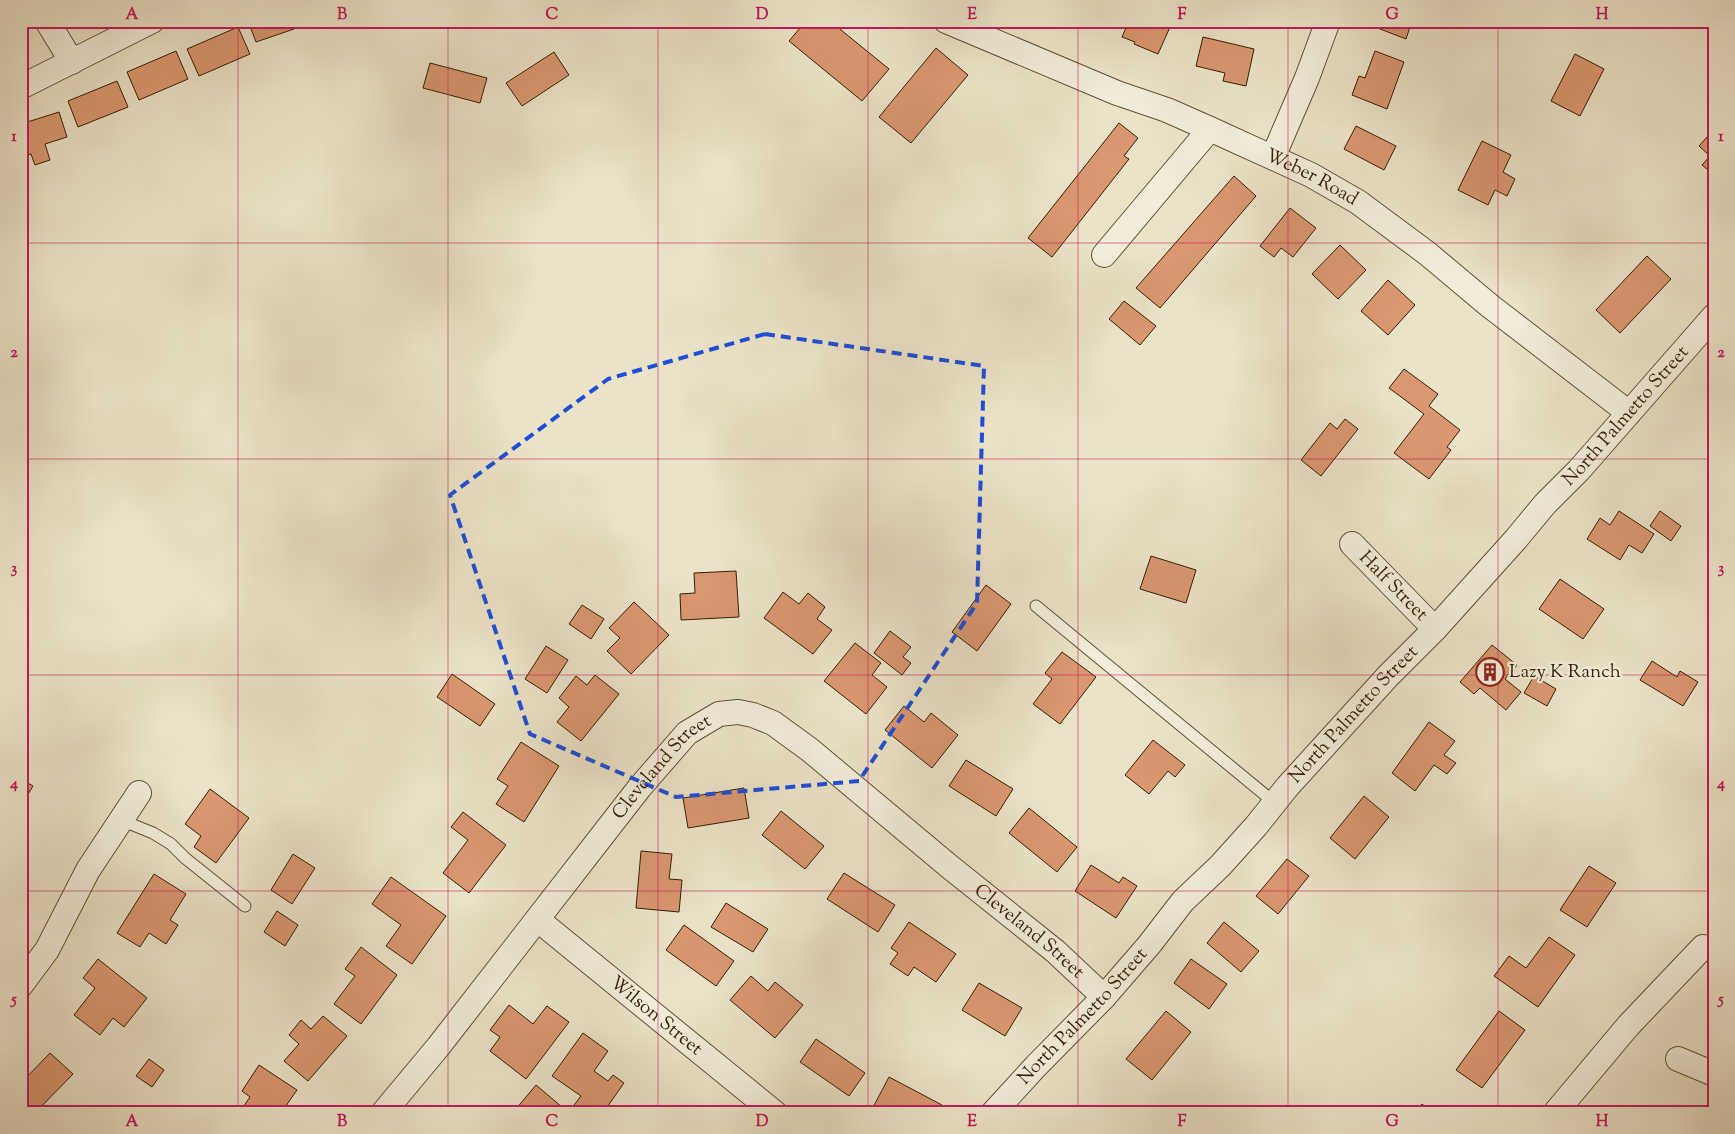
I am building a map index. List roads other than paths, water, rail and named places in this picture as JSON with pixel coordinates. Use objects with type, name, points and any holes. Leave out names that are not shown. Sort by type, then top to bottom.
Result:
[{"type":"street","points":[[47,21],[72,62]]},
{"type":"street","points":[[21,87],[152,21]]},
{"type":"street","name":"Weber Road","points":[[946,21],[1117,93],[1167,110],[1273,157],[1358,202],[1428,254],[1490,306],[1629,413]]},
{"type":"street","points":[[1273,157],[1307,78],[1328,21]]},
{"type":"street","points":[[1104,255],[1210,129]]},
{"type":"street","name":"North Palmetto Street","points":[[992,1113],[1104,997],[1184,901],[1220,866],[1388,676],[1435,629],[1714,316]]},
{"type":"street","name":"Half Street","points":[[1352,544],[1435,629]]},
{"type":"street","name":"Cleveland Street","points":[[383,1113],[438,1048],[634,795],[687,732],[719,714],[738,712],[773,722],[810,750],[950,867],[1055,951],[1104,997]]},
{"type":"street","points":[[21,985],[47,950],[88,870],[139,794]]},
{"type":"street","name":"Wilson Street","points":[[538,920],[775,1113]]},
{"type":"street","points":[[1556,1113],[1628,1026],[1703,947]]},
{"type":"street","points":[[1678,1059],[1714,1074]]},
{"type":"lane","points":[[1036,606],[1274,803]]},
{"type":"lane","points":[[121,820],[153,833],[170,844],[245,906]]},
{"type":"place","name":"Lazy K Ranch","points":[[1490,672]]}]
